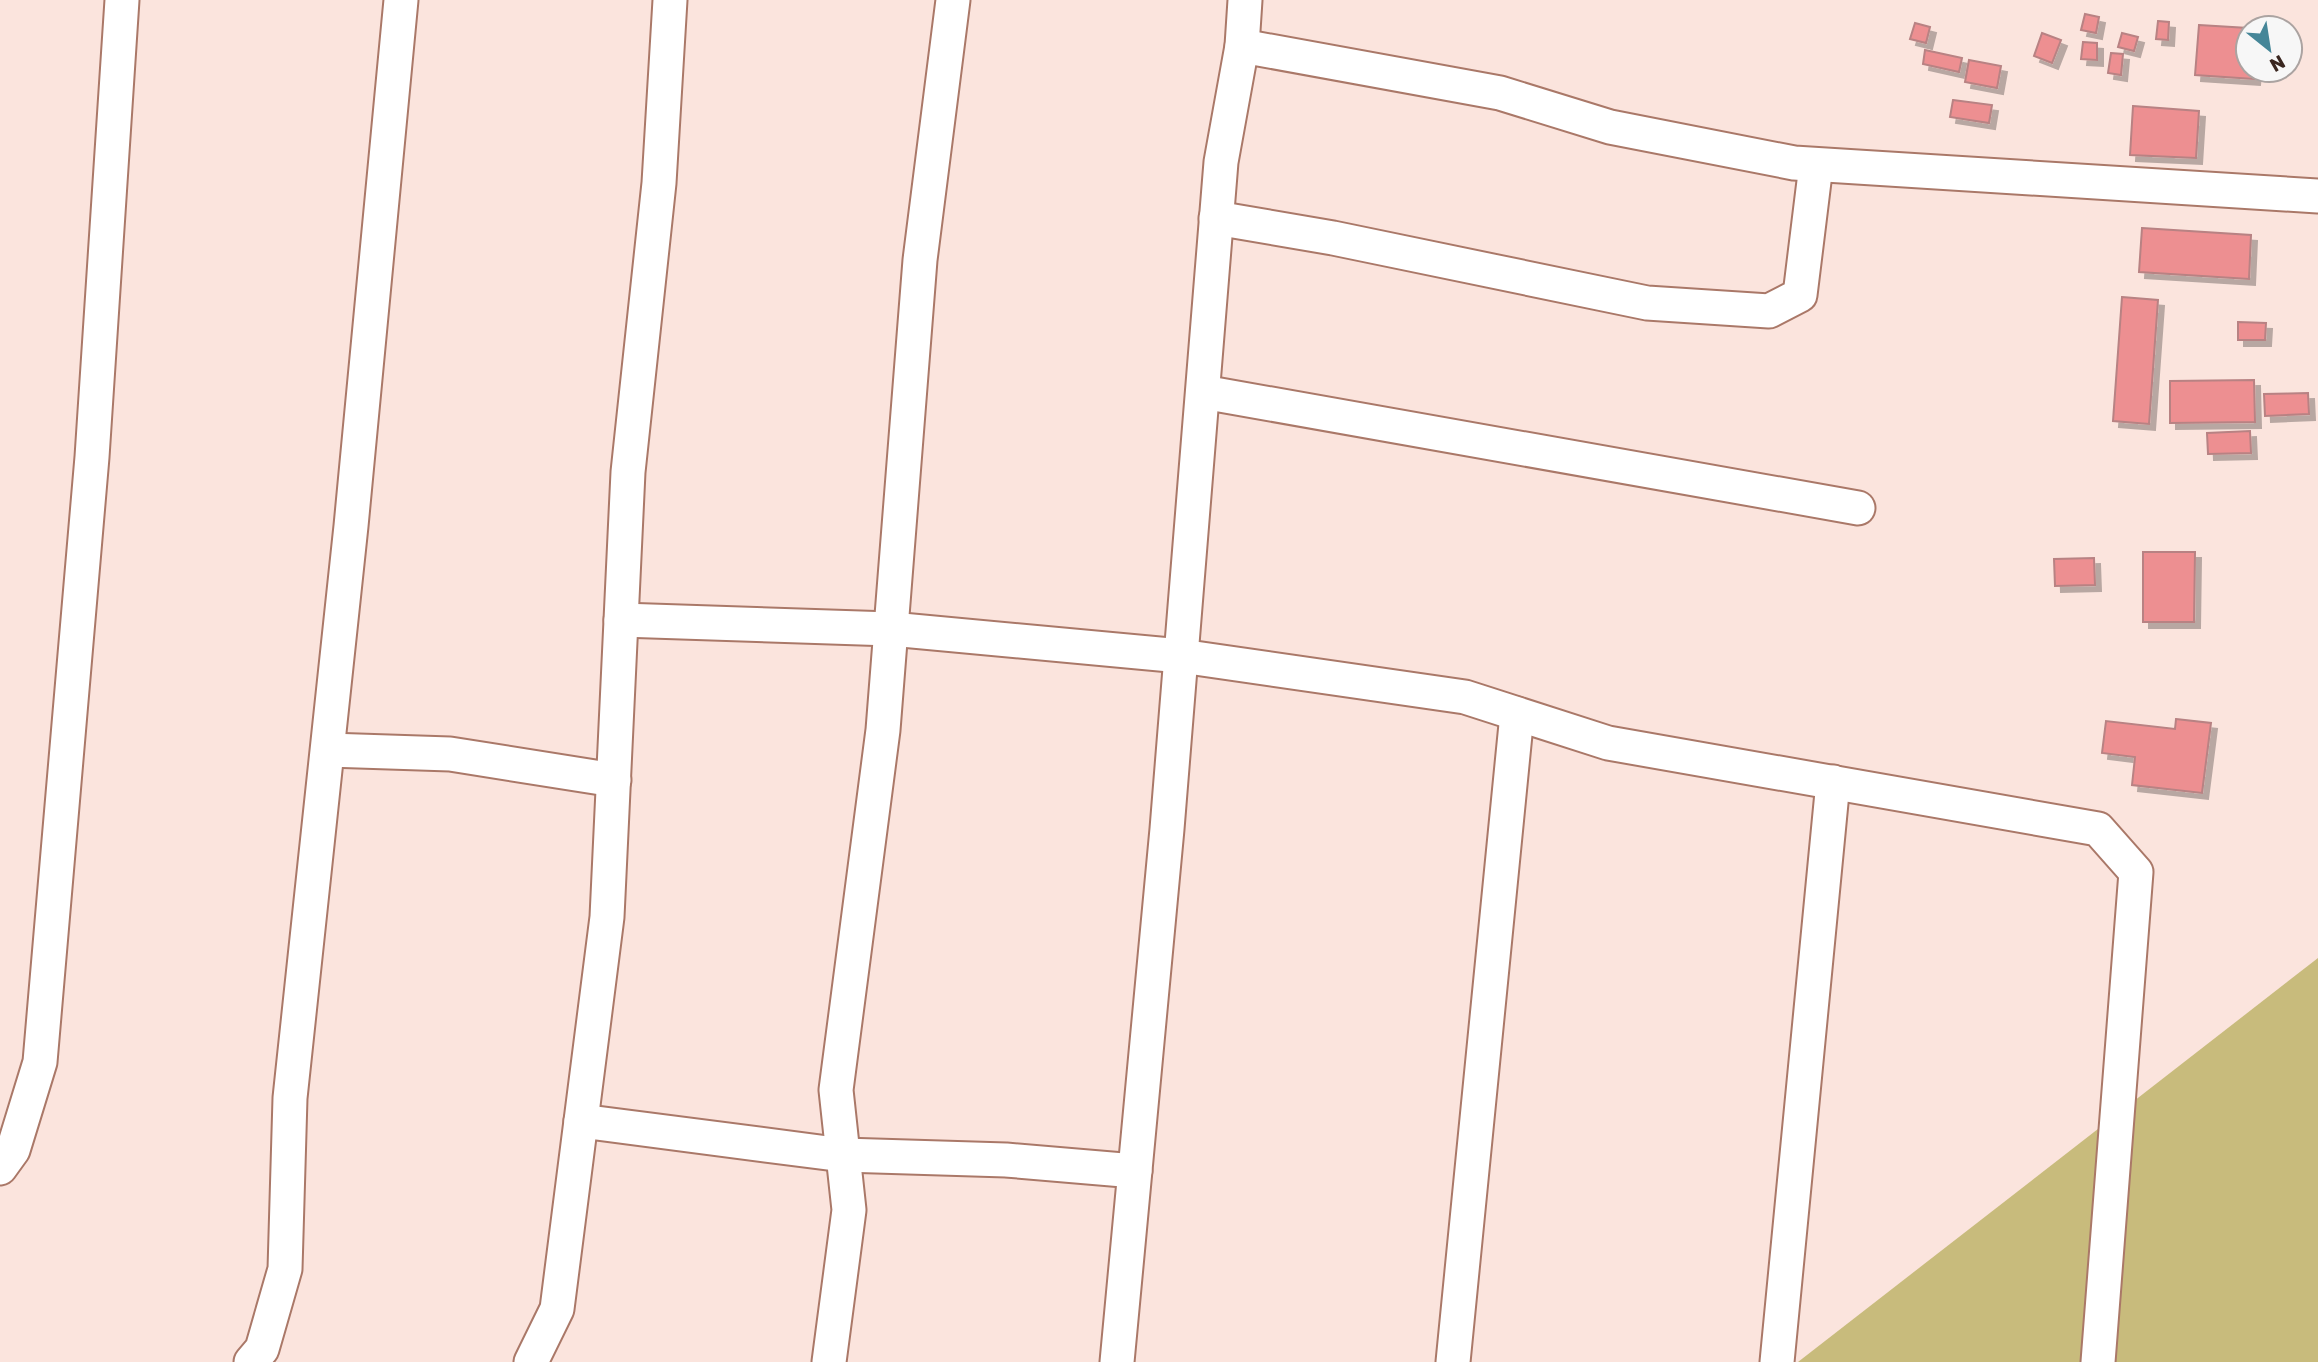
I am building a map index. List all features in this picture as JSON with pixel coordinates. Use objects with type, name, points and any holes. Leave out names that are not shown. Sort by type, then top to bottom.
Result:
[{"type":"street","points":[[0,1168],[13,1150],[40,1062],[92,457],[121,0]]},
{"type":"street","points":[[251,1362],[262,1349],[285,1269],[290,1098],[352,526],[401,0]]},
{"type":"street","points":[[531,1362],[556,1309],[607,917],[628,472],[659,183],[670,0]]},
{"type":"street","points":[[828,1362],[849,1210],[836,1090],[883,730],[920,260],[953,0]]},
{"type":"street","points":[[1117,1362],[1181,656],[1221,162],[1242,46],[1245,0]]},
{"type":"street","points":[[1242,46],[1500,93],[1610,127],[1794,163],[2318,196]]},
{"type":"street","points":[[1216,218],[1333,238],[1647,303],[1769,311],[1800,295],[1816,164]]},
{"type":"street","points":[[1203,392],[1858,508]]},
{"type":"street","points":[[621,620],[891,629],[1181,656],[1465,697],[1608,743],[2098,829],[2136,872],[2098,1362]]},
{"type":"street","points":[[1454,1362],[1517,714]]},
{"type":"street","points":[[328,750],[450,754],[614,780]]},
{"type":"street","points":[[1777,1362],[1833,782]]},
{"type":"street","points":[[581,1121],[843,1155],[1006,1160],[1135,1171]]},
{"type":"shaded area","points":[[2318,958],[2318,1362],[1798,1362]]},
{"type":"building","points":[[2085,14],[2099,17],[2096,33],[2081,30]]},
{"type":"building","points":[[2158,21],[2169,22],[2168,40],[2156,39]]},
{"type":"building","points":[[1915,23],[1930,27],[1926,43],[1910,39]]},
{"type":"building","points":[[2199,25],[2234,27],[2234,78],[2195,75]]},
{"type":"building","points":[[2042,33],[2061,40],[2052,63],[2034,56]]},
{"type":"building","points":[[2122,33],[2138,37],[2134,51],[2118,47]]},
{"type":"building","points":[[2083,42],[2097,43],[2097,60],[2081,59]]},
{"type":"building","points":[[1925,50],[1962,58],[1959,72],[1923,64]]},
{"type":"building","points":[[2111,53],[2123,54],[2121,75],[2108,73]]},
{"type":"building","points":[[1969,60],[2001,66],[1997,88],[1965,82]]},
{"type":"building","points":[[1953,100],[1992,105],[1989,123],[1950,117]]},
{"type":"building","points":[[2133,106],[2199,111],[2196,158],[2130,155]]},
{"type":"building","points":[[2142,228],[2251,235],[2249,279],[2139,272]]},
{"type":"building","points":[[2122,297],[2158,300],[2149,424],[2113,421]]},
{"type":"building","points":[[2238,322],[2266,323],[2265,340],[2238,340]]},
{"type":"building","points":[[2254,380],[2255,422],[2170,423],[2170,381]]},
{"type":"building","points":[[2308,393],[2309,414],[2265,416],[2264,394]]},
{"type":"building","points":[[2250,431],[2251,453],[2208,454],[2207,433]]},
{"type":"building","points":[[2143,552],[2195,552],[2194,622],[2143,622]]},
{"type":"building","points":[[2094,558],[2095,585],[2055,586],[2054,559]]},
{"type":"building","points":[[2176,719],[2211,723],[2202,793],[2132,785],[2135,757],[2102,753],[2106,721],[2175,729]]}]
